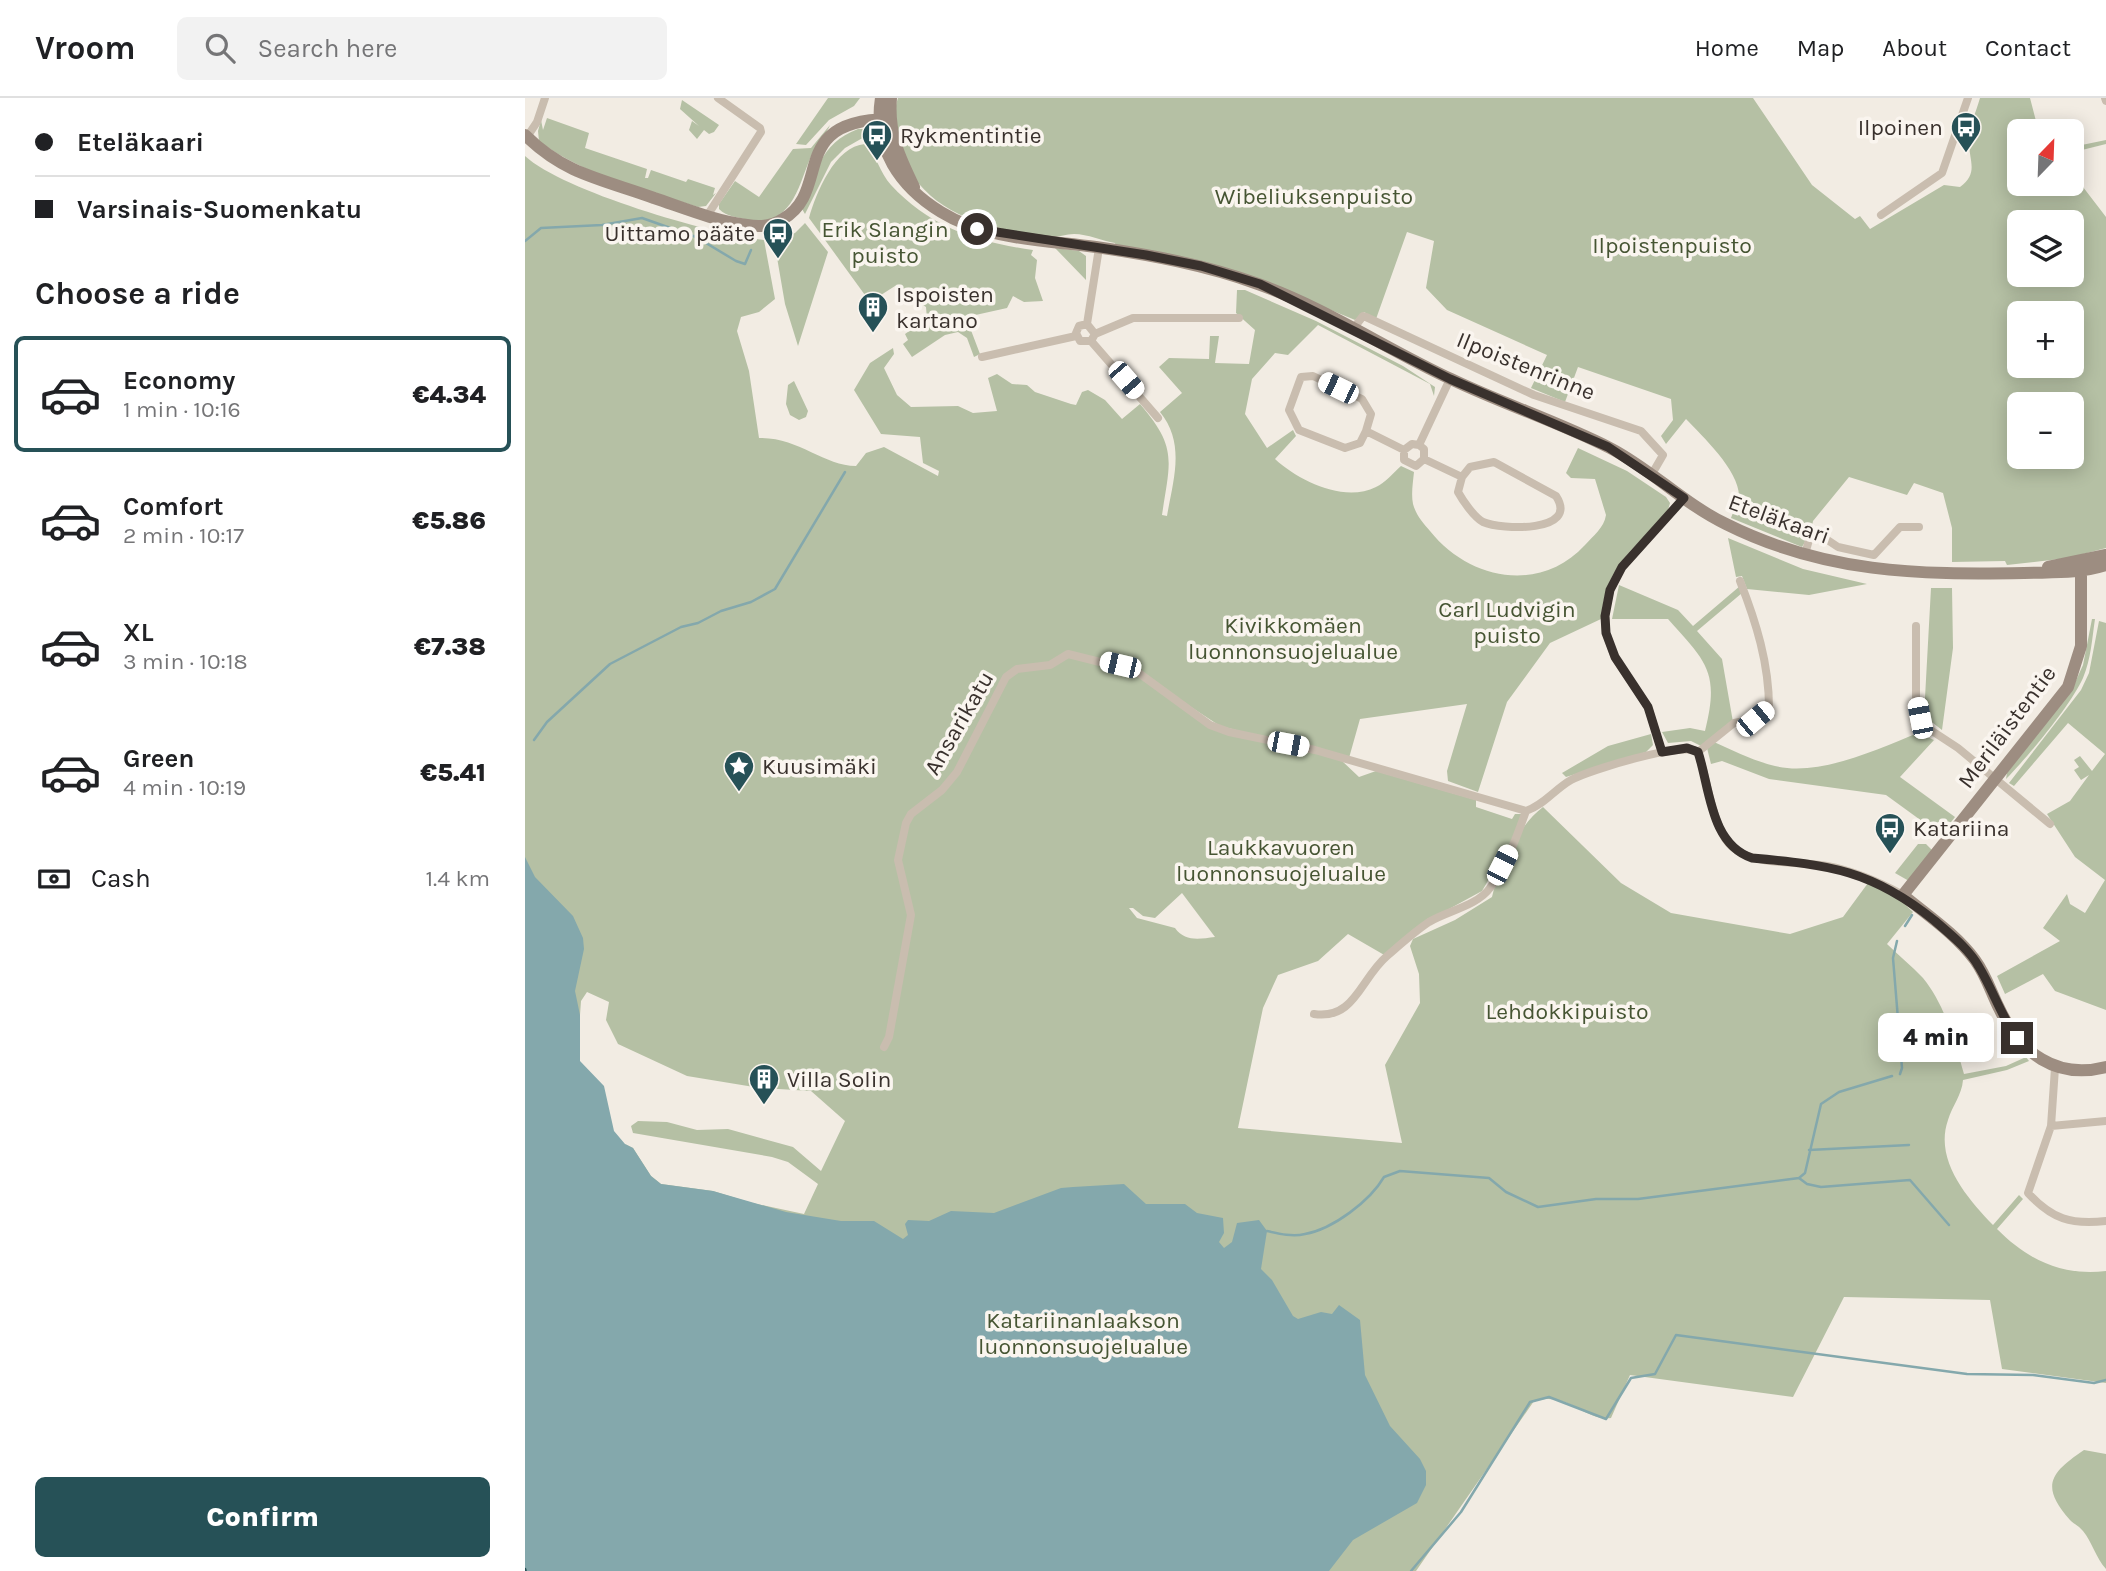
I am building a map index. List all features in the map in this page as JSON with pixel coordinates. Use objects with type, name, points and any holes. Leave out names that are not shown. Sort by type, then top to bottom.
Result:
[{"type":"main road","points":[[881,98],[884,120]]},
{"type":"main road","points":[[884,120],[891,98]]},
{"type":"main road","points":[[526,136],[573,169],[707,215],[750,226],[772,224],[784,219],[798,205],[815,160],[828,138],[846,126],[884,120]]},
{"type":"main road","name":"Eteläkaari","points":[[884,120],[897,155],[917,193],[944,214],[977,229],[1201,266],[1282,293],[1450,379],[1599,443],[1652,474],[1684,498],[1745,533],[1805,554],[1892,572],[1966,575],[2028,573],[2106,565]]},
{"type":"main road","name":"Eteläkaari","points":[[2082,567],[2106,555]]},
{"type":"main road","name":"Meriläistentie","points":[[1902,895],[2058,701],[2077,668],[2083,634],[2082,567]]},
{"type":"main road","points":[[1902,895],[1969,954],[2017,1038],[2031,1053],[2055,1068],[2073,1071],[2106,1067]]},
{"type":"street","points":[[526,136],[537,122],[545,98]]},
{"type":"street","points":[[707,215],[761,132],[760,128],[718,98]]},
{"type":"street","points":[[1881,215],[1942,173],[1968,98]]},
{"type":"street","points":[[1099,248],[1087,324],[1093,337],[1158,418]]},
{"type":"street","name":"Ilpoistenrinne","points":[[1353,329],[1363,316],[1366,317],[1534,395],[1641,431],[1663,455],[1652,474]]},
{"type":"street","points":[[1076,335],[1082,342],[1133,318],[1239,318]]},
{"type":"street","points":[[1076,335],[1079,326],[1087,324]]},
{"type":"street","points":[[982,357],[1076,335]]},
{"type":"street","points":[[1313,376],[1364,401],[1371,414],[1366,431],[1360,443],[1345,448],[1299,430],[1289,410],[1301,377],[1313,376]]},
{"type":"street","points":[[1419,445],[1450,379]]},
{"type":"street","points":[[1366,431],[1403,450]]},
{"type":"street","points":[[1409,445],[1419,445],[1424,449],[1425,459],[1416,466],[1409,465],[1402,457],[1403,450],[1409,445]]},
{"type":"street","points":[[1425,459],[1462,477]]},
{"type":"street","points":[[1494,462],[1556,496],[1561,506],[1560,515],[1556,521],[1545,524],[1484,522],[1459,496],[1458,486],[1462,477],[1470,467],[1494,462]]},
{"type":"street","points":[[1662,752],[1648,707],[1615,657],[1606,633],[1605,616],[1610,590],[1622,567],[1684,498]]},
{"type":"street","points":[[1805,554],[1811,537],[1817,533],[1838,547],[1874,555],[1900,527],[1919,527]]},
{"type":"street","points":[[1698,752],[1734,723],[1755,719],[1769,708],[1769,682],[1758,627],[1740,581]]},
{"type":"street","points":[[1916,626],[1916,696],[1920,718],[1926,727],[1996,779],[2050,824]]},
{"type":"street","name":"Ansarikatu","points":[[884,1047],[889,1037],[910,926],[910,905],[898,860],[906,823],[918,808],[950,781],[964,761],[1002,684],[1017,669],[1050,664],[1068,654],[1120,665],[1136,671],[1219,729],[1315,750],[1526,811]]},
{"type":"street","points":[[1314,1014],[1329,1016],[1342,1011],[1375,966],[1412,934],[1432,920],[1484,894],[1504,860],[1526,811],[1575,778],[1662,752],[1687,748],[1698,752]]},
{"type":"street","points":[[1698,752],[1719,827],[1735,850],[1752,858],[1837,869],[1874,880],[1902,895]]},
{"type":"street","points":[[2055,1068],[2051,1126],[2028,1193],[2044,1210],[2068,1222],[2106,1221]]},
{"type":"street","points":[[2051,1126],[2106,1121]]},
{"type":"green space","points":[[828,98],[860,98],[854,106],[829,120],[806,145],[796,144]]},
{"type":"green space","name":"Ilpoistenpuisto","points":[[898,98],[1753,98],[1812,185],[1855,219],[1860,216],[1870,229],[1944,185],[1960,187],[1966,182],[1972,166],[1970,131],[1980,98],[2030,98],[2035,119],[2007,119],[2007,196],[2084,196],[2084,188],[2106,217],[2106,548],[2068,558],[2007,565],[2005,561],[1952,562],[1952,528],[1943,493],[1914,483],[1907,495],[1849,477],[1813,521],[1811,532],[1802,547],[1731,518],[1739,497],[1738,487],[1727,465],[1710,444],[1686,419],[1666,444],[1661,436],[1673,420],[1671,399],[1578,367],[1565,402],[1531,388],[1547,355],[1447,310],[1426,288],[1434,241],[1407,232],[1376,319],[1364,312],[1355,320],[1326,308],[1090,236],[1074,234],[1053,237],[1031,234],[967,218],[947,208],[915,179],[899,146],[895,121]]},
{"type":"green space","points":[[682,100],[719,125],[714,132],[709,134],[704,130],[697,139],[689,130],[692,121],[699,126],[680,109]]},
{"type":"green space","points":[[547,118],[589,133],[585,148],[647,169],[645,178],[648,178],[651,170],[715,188],[713,195],[716,193],[706,206],[698,207],[595,173],[539,141],[541,120],[543,130]]},
{"type":"green space","points":[[830,125],[809,160],[794,198],[777,216],[765,220],[749,220],[729,215],[719,209],[719,204],[735,181],[759,197],[793,149],[811,148]]},
{"type":"green space","points":[[865,129],[866,136],[845,148],[831,162],[805,214],[802,209],[827,151],[845,135]]},
{"type":"green space","name":"Ilpoistenpuisto","points":[[2106,140],[2106,144],[2084,150],[2084,145]]},
{"type":"green space","name":"Erik Slangin puisto","points":[[865,144],[891,185],[922,212],[973,237],[1033,250],[1031,255],[1037,260],[1035,278],[1043,301],[1024,302],[1013,296],[1007,308],[971,316],[969,325],[980,354],[974,357],[967,338],[958,332],[945,335],[912,357],[903,344],[908,340],[905,334],[927,319],[926,307],[895,286],[870,302],[809,218],[828,172],[845,153]]},
{"type":"green space","points":[[525,156],[571,183],[638,209],[709,229],[764,240],[775,299],[759,312],[741,317],[737,331],[749,371],[759,438],[786,442],[844,465],[856,466],[866,453],[884,447],[938,476],[939,471],[923,463],[920,437],[881,434],[854,390],[870,363],[893,348],[894,354],[884,368],[897,395],[911,407],[958,406],[973,413],[997,411],[988,378],[997,374],[1012,384],[1027,385],[1035,392],[1076,405],[1082,392],[1088,390],[1105,400],[1122,419],[1140,404],[1161,432],[1166,444],[1169,468],[1162,515],[1167,516],[1174,476],[1175,449],[1168,424],[1160,412],[1182,393],[1159,367],[1169,358],[1209,359],[1210,336],[1219,336],[1215,363],[1249,364],[1255,330],[1236,313],[1237,290],[1245,290],[1316,321],[1403,366],[1435,387],[1434,396],[1430,384],[1318,325],[1288,355],[1275,353],[1252,379],[1245,414],[1267,448],[1293,430],[1296,436],[1275,459],[1296,475],[1323,487],[1336,491],[1363,491],[1379,485],[1401,466],[1414,472],[1414,508],[1427,528],[1446,548],[1464,561],[1505,575],[1526,575],[1547,570],[1567,560],[1585,545],[1601,528],[1606,515],[1595,479],[1571,478],[1566,473],[1578,448],[1627,471],[1666,497],[1670,503],[1668,510],[1616,570],[1604,599],[1601,619],[1550,643],[1507,702],[1478,792],[1448,781],[1447,771],[1467,704],[1360,719],[1349,758],[1220,726],[1136,671],[1118,663],[1118,667],[1143,679],[1207,725],[1341,760],[1359,777],[1376,771],[1476,800],[1476,807],[1512,819],[1515,814],[1522,814],[1513,838],[1482,891],[1449,909],[1386,956],[1348,934],[1318,961],[1278,975],[1263,1008],[1238,1128],[1402,1143],[1385,1065],[1420,1003],[1419,974],[1410,946],[1413,939],[1455,920],[1492,897],[1499,873],[1511,848],[1525,825],[1543,807],[1621,883],[1671,913],[1790,934],[1843,917],[1868,883],[1894,894],[1913,912],[1887,944],[1931,989],[1948,1024],[1964,1074],[2006,1066],[2026,1057],[2029,1061],[2007,1070],[1963,1080],[1948,1120],[1945,1149],[1955,1177],[1993,1225],[2019,1195],[2023,1199],[1997,1229],[2009,1240],[2046,1264],[2074,1271],[2106,1271],[2106,1383],[2002,1369],[1990,1300],[1844,1297],[1793,1397],[1630,1375],[1611,1418],[1592,1415],[1557,1400],[1534,1401],[1416,1571],[886,1571],[625,1144],[633,1148],[651,1176],[661,1184],[713,1191],[804,1214],[818,1184],[788,1162],[633,1133],[631,1126],[638,1121],[667,1122],[697,1130],[728,1129],[793,1147],[821,1171],[845,1121],[811,1091],[760,1088],[687,1076],[618,1044],[606,1020],[609,1002],[587,992],[581,1001],[580,1015],[563,1010],[525,902]],"holes":[[[1182,893],[1215,937],[1188,938],[1175,928],[1137,918],[1129,908],[1143,916],[1155,918]]]},
{"type":"green space","points":[[805,223],[828,252],[798,346],[785,304],[774,240],[795,233]]},
{"type":"green space","points":[[1055,248],[1079,251],[1086,256],[1086,280]]},
{"type":"green space","points":[[794,381],[808,411],[806,417],[799,420],[790,415],[786,404],[788,385]]},
{"type":"green space","points":[[1728,538],[1803,569],[1867,584],[1809,595],[1747,589],[1742,576],[1736,577]]},
{"type":"green space","points":[[1619,585],[1678,610],[1693,626],[1740,586],[1742,593],[1697,631],[1722,659],[1733,722],[1701,746],[1691,741],[1668,743],[1662,732],[1690,728],[1705,731],[1711,694],[1706,669],[1692,646],[1668,619],[1612,619]]},
{"type":"green space","points":[[1931,588],[1952,588],[1953,648],[1942,730],[1924,716]]},
{"type":"green space","points":[[2092,619],[2095,619],[2090,656],[2083,678],[2048,731],[2006,779],[2007,773],[2073,687],[2083,665]]},
{"type":"green space","points":[[2099,621],[2106,623],[2106,1010],[2055,991],[2043,974],[2005,994],[1997,976],[2060,941],[2043,928],[2067,894],[2070,904],[2085,913],[2105,880],[2075,857],[2047,814],[2070,801],[2089,775],[2081,780],[2074,770],[2079,767],[2074,760],[2080,756],[2092,771],[2105,754],[2068,723],[2014,786],[2009,783],[2081,690],[2089,673]]},
{"type":"green space","points":[[1918,733],[1934,740],[1900,777],[1955,817],[1941,835],[1886,795],[1769,779],[1722,761],[1711,764],[1707,748],[1714,742],[1775,766],[1810,768],[1848,760]]},
{"type":"green space","points":[[1651,734],[1653,745],[1646,752],[1566,777],[1562,773],[1608,746]]},
{"type":"green space","points":[[1918,844],[1926,844],[1933,851],[1909,881],[1895,873]]},
{"type":"green space","points":[[2084,1450],[2106,1454],[2106,1569],[2083,1531],[2061,1508],[2052,1489],[2057,1473]]},
{"type":"water","points":[[525,857],[535,877],[573,916],[583,938],[584,949],[575,991],[580,1015],[580,1061],[604,1086],[614,1131],[625,1144],[633,1148],[651,1176],[661,1184],[713,1191],[786,1212],[841,1221],[874,1221],[903,1239],[908,1235],[905,1224],[908,1220],[929,1221],[951,1211],[994,1213],[1061,1188],[1124,1184],[1146,1204],[1185,1204],[1197,1213],[1223,1218],[1224,1233],[1219,1242],[1224,1248],[1232,1242],[1237,1223],[1259,1220],[1267,1231],[1261,1269],[1272,1280],[1293,1316],[1298,1319],[1321,1312],[1332,1314],[1339,1305],[1360,1320],[1365,1375],[1390,1426],[1420,1459],[1426,1471],[1426,1485],[1417,1503],[1353,1540],[1329,1571],[525,1571]]},
{"type":"waterway","points":[[525,241],[541,228],[602,225],[642,218],[696,237],[745,264],[751,250]]},
{"type":"waterway","points":[[534,740],[547,722],[610,664],[681,627],[751,602],[775,589],[845,472]]},
{"type":"waterway","points":[[1905,926],[1912,915]]},
{"type":"waterway","points":[[1897,941],[1893,958],[1902,1068],[1900,1074]]},
{"type":"waterway","points":[[1267,1231],[1296,1235],[1316,1231],[1350,1213],[1370,1195],[1384,1177],[1400,1171],[1489,1178],[1506,1192],[1538,1207],[1596,1199],[1638,1199],[1799,1178],[1805,1173],[1821,1104],[1839,1092],[1892,1076]]},
{"type":"waterway","points":[[1809,1150],[1909,1145]]},
{"type":"waterway","points":[[1799,1178],[1807,1184],[1821,1187],[1910,1180],[1949,1225]]},
{"type":"waterway","points":[[1411,1571],[1461,1512],[1530,1402],[1549,1397],[1606,1419],[1631,1378],[1655,1374],[1676,1335],[1967,1374],[2033,1375],[2094,1383],[2106,1380]]},
{"type":"place","name":"Ilpoinen","points":[[1966,154]]},
{"type":"place","name":"Rykmentintie","points":[[877,162]]},
{"type":"place","name":"Uittamo pääte","points":[[778,260]]},
{"type":"place","name":"Ispoisten kartano","points":[[873,334]]},
{"type":"place","name":"Kuusimäki","points":[[739,793]]},
{"type":"place","name":"Katariina","points":[[1890,855]]},
{"type":"place","name":"Villa Solin","points":[[764,1106]]},
{"type":"route","points":[[977,229],[1146,255],[1201,266],[1260,284],[1314,308],[1450,379],[1608,447],[1642,467],[1684,498],[1659,529],[1622,567],[1613,581],[1605,616],[1606,633],[1615,657],[1648,707],[1662,752],[1687,748],[1698,752],[1719,827],[1735,850],[1752,858],[1827,866],[1874,880],[1911,902],[1953,937],[1974,960],[2017,1038]]},
{"type":"park label","name":"Wibeliuksenpuisto","points":[[1314,196]]},
{"type":"park label","name":"Carl Ludvigin puisto","points":[[1507,622]]},
{"type":"park label","name":"Kivikkomäen luonnonsuojelualue","points":[[1293,638]]},
{"type":"park label","name":"Laukkavuoren luonnonsuojelualue","points":[[1281,860]]},
{"type":"park label","name":"Lehdokkipuisto","points":[[1567,1011]]},
{"type":"park label","name":"Katariinanlaakson luonnonsuojelualue","points":[[1083,1333]]}]
